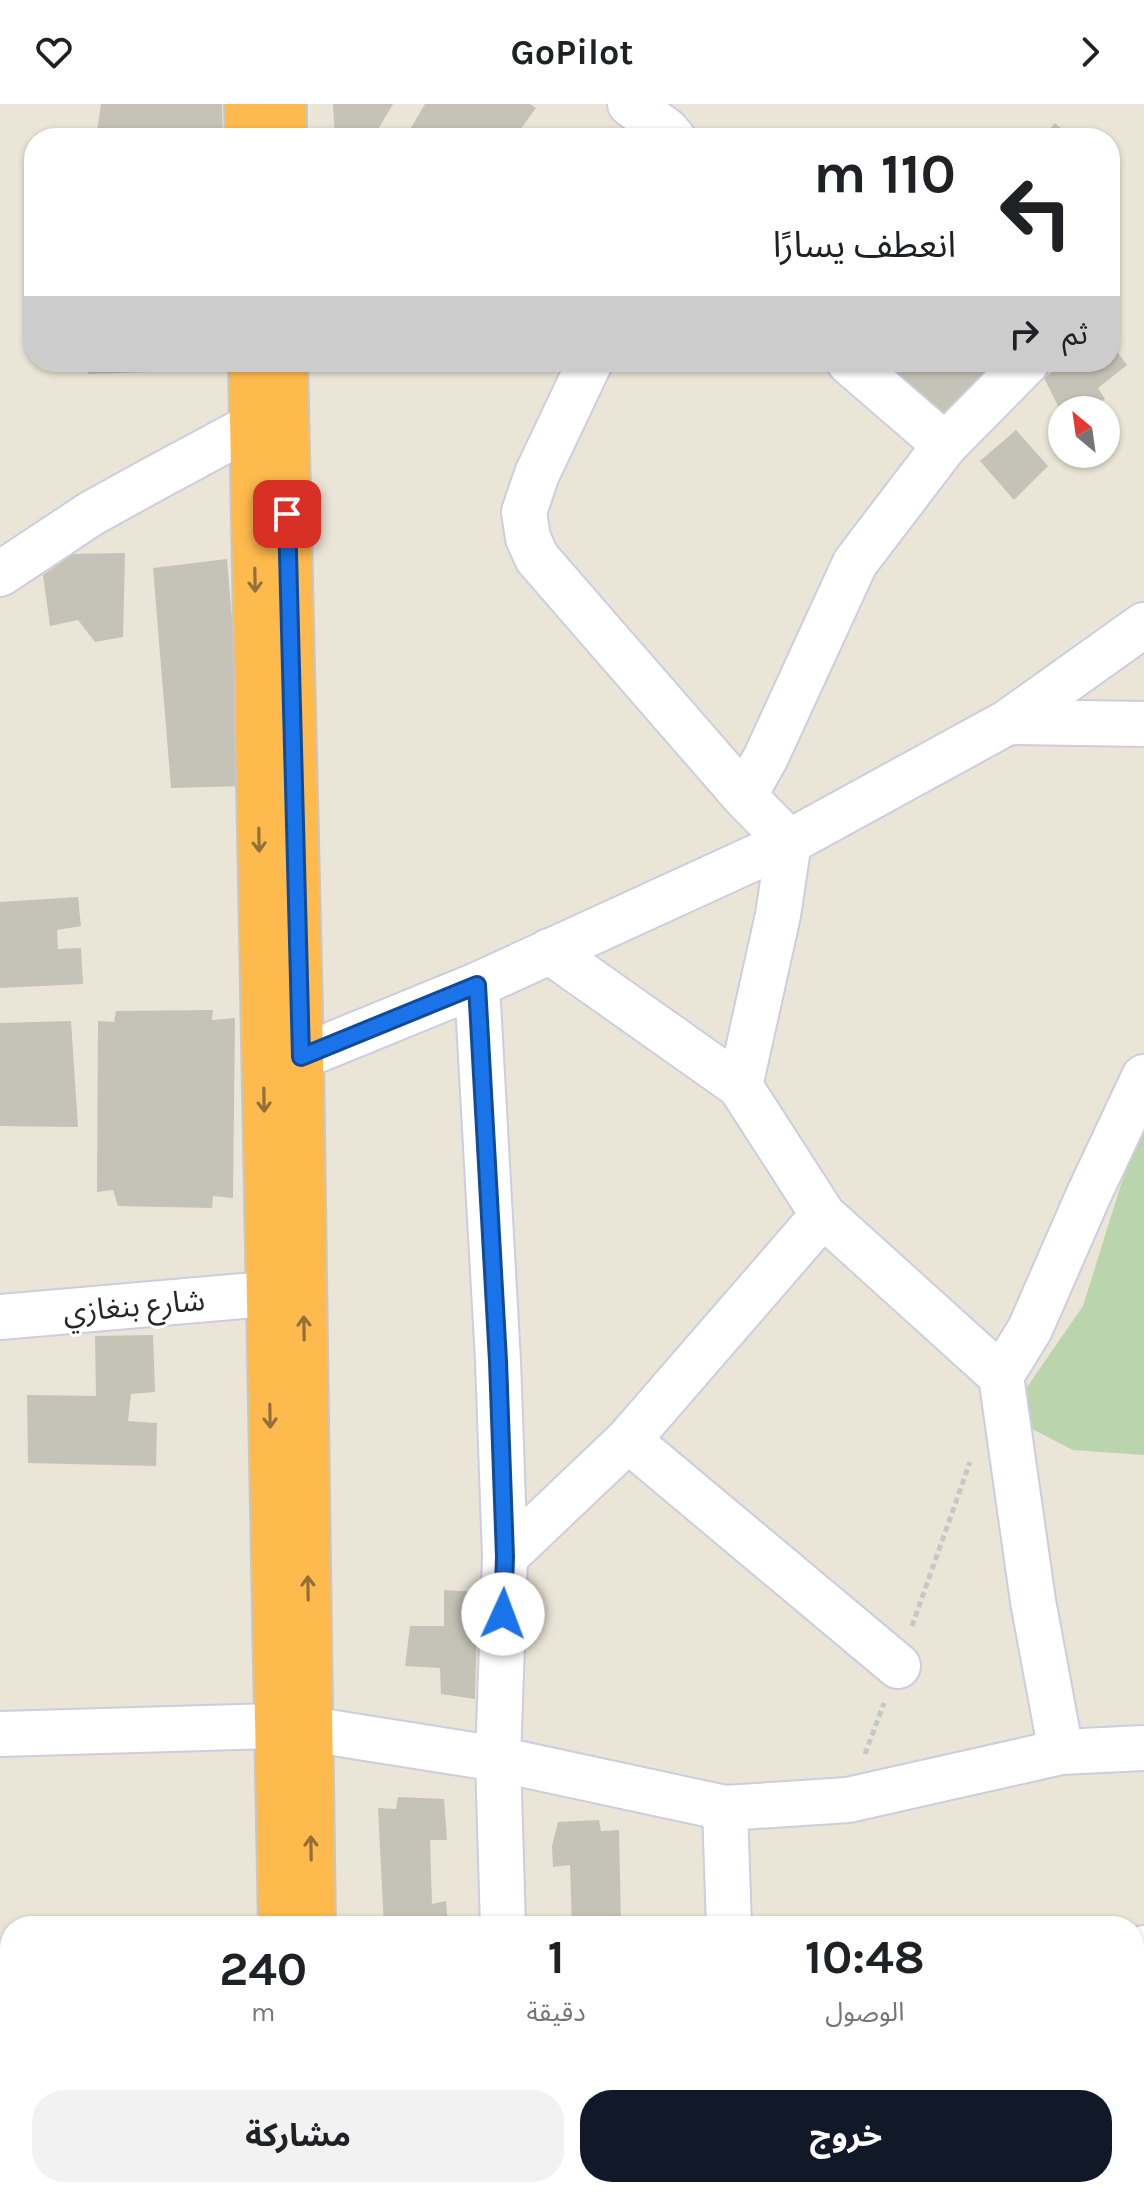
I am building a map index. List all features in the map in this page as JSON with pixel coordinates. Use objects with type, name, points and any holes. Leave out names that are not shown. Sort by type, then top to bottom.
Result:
[{"type":"highway","points":[[247,104],[248,128]]},
{"type":"highway","points":[[284,104],[284,128]]},
{"type":"highway","points":[[254,372],[268,422],[301,1057],[293,1728],[282,1916]]},
{"type":"highway","points":[[282,372],[268,422],[267,1294],[293,1728],[312,1916]]},
{"type":"street","points":[[630,104],[663,128]]},
{"type":"street","points":[[585,372],[528,499],[524,512],[528,538],[537,558],[744,796],[789,842]]},
{"type":"street","points":[[861,372],[945,445]]},
{"type":"street","points":[[744,796],[766,757],[855,563],[945,445],[1017,372]]},
{"type":"street","points":[[0,574],[92,513],[268,422]]},
{"type":"street","points":[[301,1057],[477,985],[789,842],[1008,722],[1144,625]]},
{"type":"street","points":[[1008,722],[1144,724]]},
{"type":"street","points":[[740,1086],[776,929],[789,842]]},
{"type":"street","points":[[549,951],[740,1086],[823,1215],[1001,1376]]},
{"type":"street","points":[[477,985],[498,1361],[505,1557],[498,1759],[503,1916]]},
{"type":"street","points":[[1061,1752],[1033,1601],[1001,1376],[1030,1329],[1144,1077]]},
{"type":"street","points":[[505,1557],[628,1440],[823,1215]]},
{"type":"street","name":"شارع بنغازي","points":[[4,1324],[267,1294]]},
{"type":"street","points":[[628,1440],[898,1666]]},
{"type":"street","points":[[0,1734],[293,1728],[498,1759],[725,1808],[848,1800],[1061,1752],[1144,1748]]},
{"type":"street","points":[[725,1808],[729,1916]]},
{"type":"path","points":[[848,1800],[975,1448]]},
{"type":"green space","points":[[1144,1111],[1144,1455],[1073,1450],[1007,1416],[1083,1306]]},
{"type":"building","points":[[101,104],[222,104],[223,128],[97,128]]},
{"type":"building","points":[[333,104],[393,104],[379,128],[334,128]]},
{"type":"building","points":[[425,104],[530,104],[536,108],[521,128],[411,128]]},
{"type":"building","points":[[1120,356],[1127,365],[1120,371]]},
{"type":"building","points":[[88,372],[154,372],[88,374]]},
{"type":"building","points":[[892,372],[992,372],[952,426],[889,375]]},
{"type":"building","points":[[1052,372],[1118,372],[1098,388],[1103,396],[1053,396],[1044,378]]},
{"type":"building","points":[[1016,430],[1048,466],[1014,500],[980,461]]},
{"type":"building","points":[[125,553],[123,637],[95,642],[78,620],[50,626],[43,575],[73,554]]},
{"type":"building","points":[[227,559],[246,786],[171,788],[153,568]]},
{"type":"building","points":[[78,897],[81,926],[57,930],[58,949],[81,948],[83,984],[0,988],[0,902]]},
{"type":"building","points":[[213,1010],[212,1020],[235,1018],[233,1198],[213,1196],[212,1208],[118,1206],[113,1190],[97,1192],[98,1021],[114,1022],[116,1011]]},
{"type":"building","points":[[71,1021],[78,1127],[0,1126],[0,1023]]},
{"type":"building","points":[[153,1335],[155,1392],[131,1394],[128,1421],[157,1423],[156,1466],[28,1463],[27,1395],[96,1396],[95,1336]]},
{"type":"building","points":[[444,1590],[478,1592],[475,1699],[441,1694],[440,1668],[405,1666],[410,1626],[444,1626]]},
{"type":"building","points":[[398,1797],[444,1799],[447,1840],[430,1840],[432,1904],[446,1901],[447,1916],[383,1916],[378,1808],[396,1809]]},
{"type":"building","points":[[599,1820],[601,1831],[619,1830],[621,1916],[572,1916],[570,1865],[553,1867],[552,1846],[558,1822]]},
{"type":"route","points":[[287,514],[301,1057],[477,985],[498,1361],[505,1557],[503,1614]]}]
